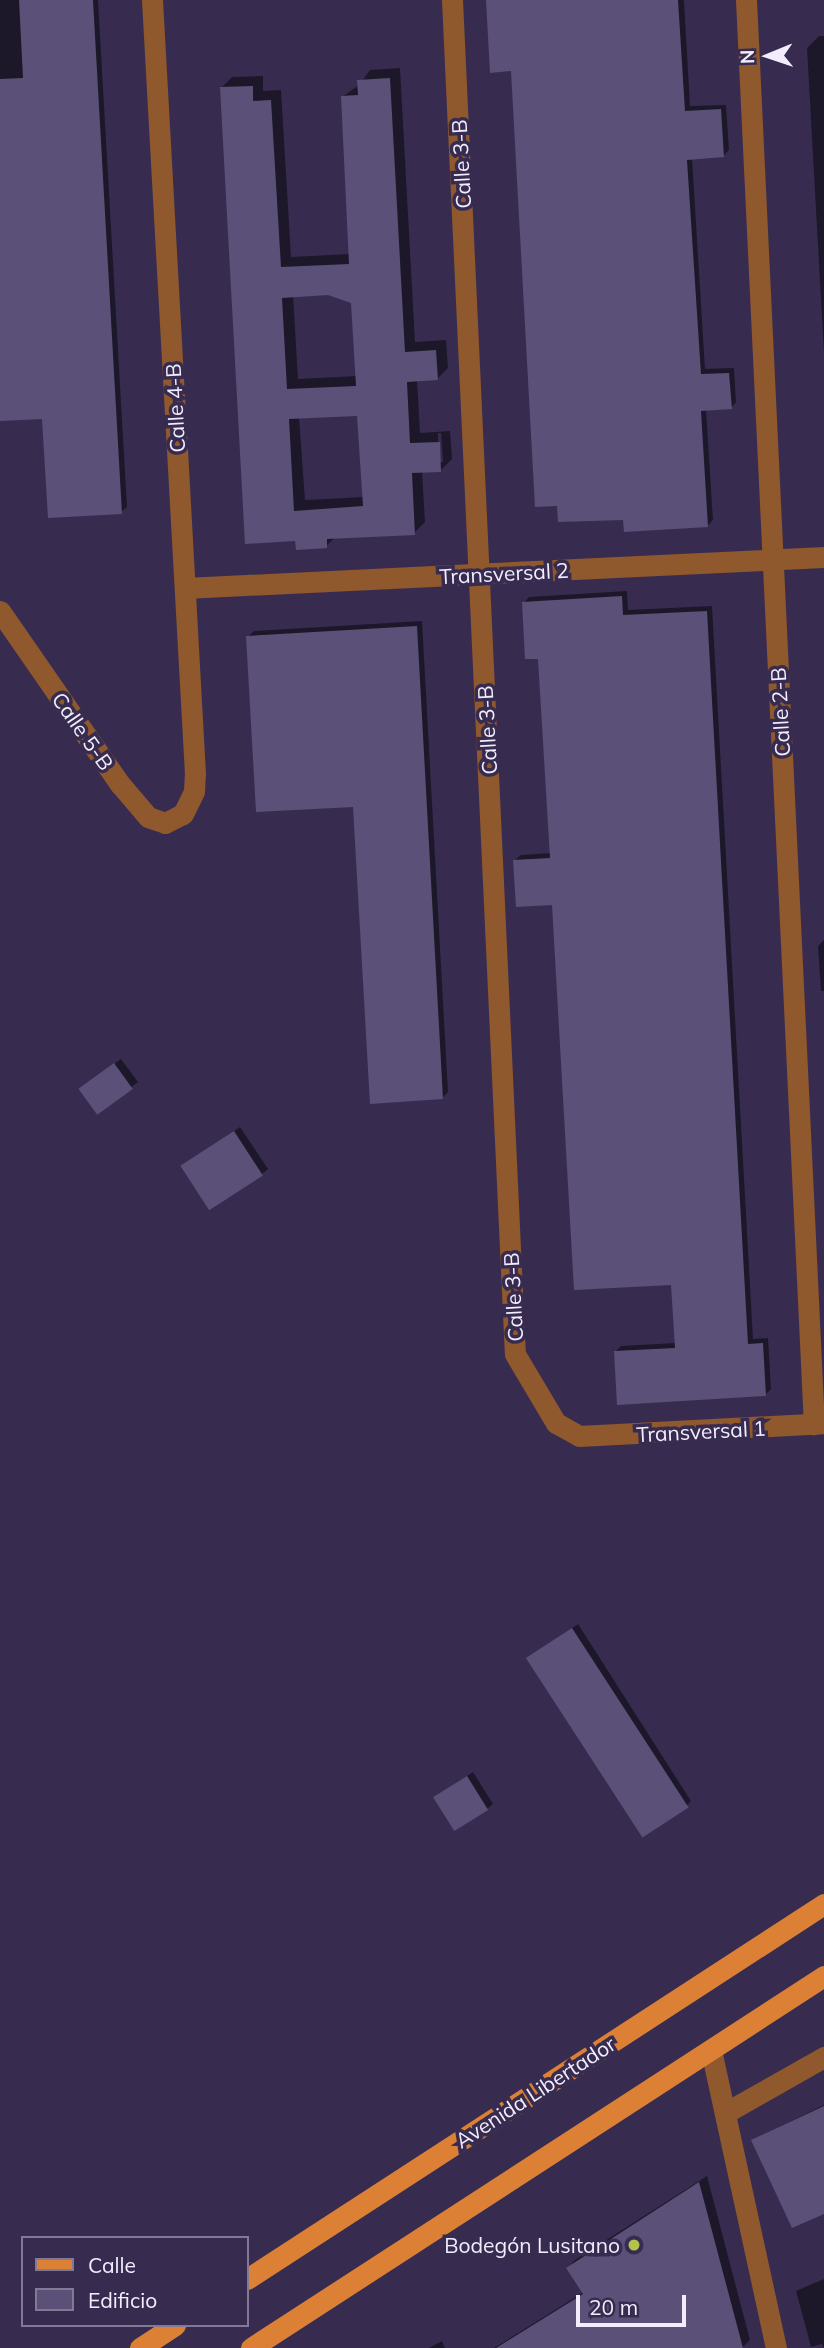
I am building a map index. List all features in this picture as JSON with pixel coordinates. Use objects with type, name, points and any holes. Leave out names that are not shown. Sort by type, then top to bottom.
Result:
[{"type":"main road","name":"Avenida Libertador","points":[[248,2278],[824,1904]]},
{"type":"main road","points":[[251,2348],[824,1976]]},
{"type":"main road","points":[[140,2348],[172,2327]]},
{"type":"street","name":"Calle 4-B","points":[[152,0],[195,774],[194,791],[183,814]]},
{"type":"street","name":"Calle 3-B","points":[[452,0],[515,1354],[556,1423],[579,1436]]},
{"type":"street","name":"Calle 2-B","points":[[746,0],[819,1424]]},
{"type":"street","name":"Transversal 2","points":[[185,588],[824,557]]},
{"type":"street","name":"Calle 5-B","points":[[0,611],[141,810],[165,823],[183,814]]},
{"type":"street","name":"Transversal 1","points":[[579,1436],[819,1424]]},
{"type":"street","points":[[711,2050],[776,2348]]},
{"type":"street","points":[[725,2113],[824,2057]]},
{"type":"building","points":[[19,0],[93,0],[122,514],[48,518],[42,419],[0,421],[0,79],[23,78]]},
{"type":"building","points":[[486,0],[678,0],[685,111],[721,109],[724,157],[687,160],[701,374],[729,373],[732,409],[701,411],[708,527],[624,532],[623,520],[558,522],[557,506],[535,507],[511,71],[490,73]]},
{"type":"building","points":[[390,78],[405,352],[436,350],[438,380],[407,382],[410,443],[440,442],[441,472],[412,473],[415,535],[327,539],[327,548],[296,550],[295,541],[245,544],[220,87],[253,86],[253,101],[271,100],[281,267],[349,264],[341,96],[358,95],[357,80]],"holes":[[[328,295],[351,303],[356,386],[287,389],[282,298]],[[357,416],[363,506],[294,511],[289,419]]]},
{"type":"building","points":[[622,596],[623,615],[707,611],[748,1344],[763,1343],[766,1396],[617,1405],[614,1351],[675,1348],[671,1285],[574,1290],[552,905],[516,907],[513,860],[550,858],[538,659],[525,659],[522,602]]},
{"type":"building","points":[[417,626],[443,1099],[370,1104],[353,807],[256,812],[246,636]]},
{"type":"building","points":[[114,1063],[133,1089],[97,1115],[78,1089]]},
{"type":"building","points":[[234,1131],[263,1175],[209,1210],[180,1166]]},
{"type":"building","points":[[572,1628],[689,1807],[642,1837],[526,1658]]},
{"type":"building","points":[[467,1776],[488,1810],[454,1831],[433,1797]]},
{"type":"building","points":[[824,2106],[824,2214],[792,2228],[751,2140]]},
{"type":"building","points":[[699,2182],[743,2348],[496,2348],[583,2294],[566,2268]]},
{"type":"place","name":"Bodegón Lusitano","points":[[634,2245]]}]
